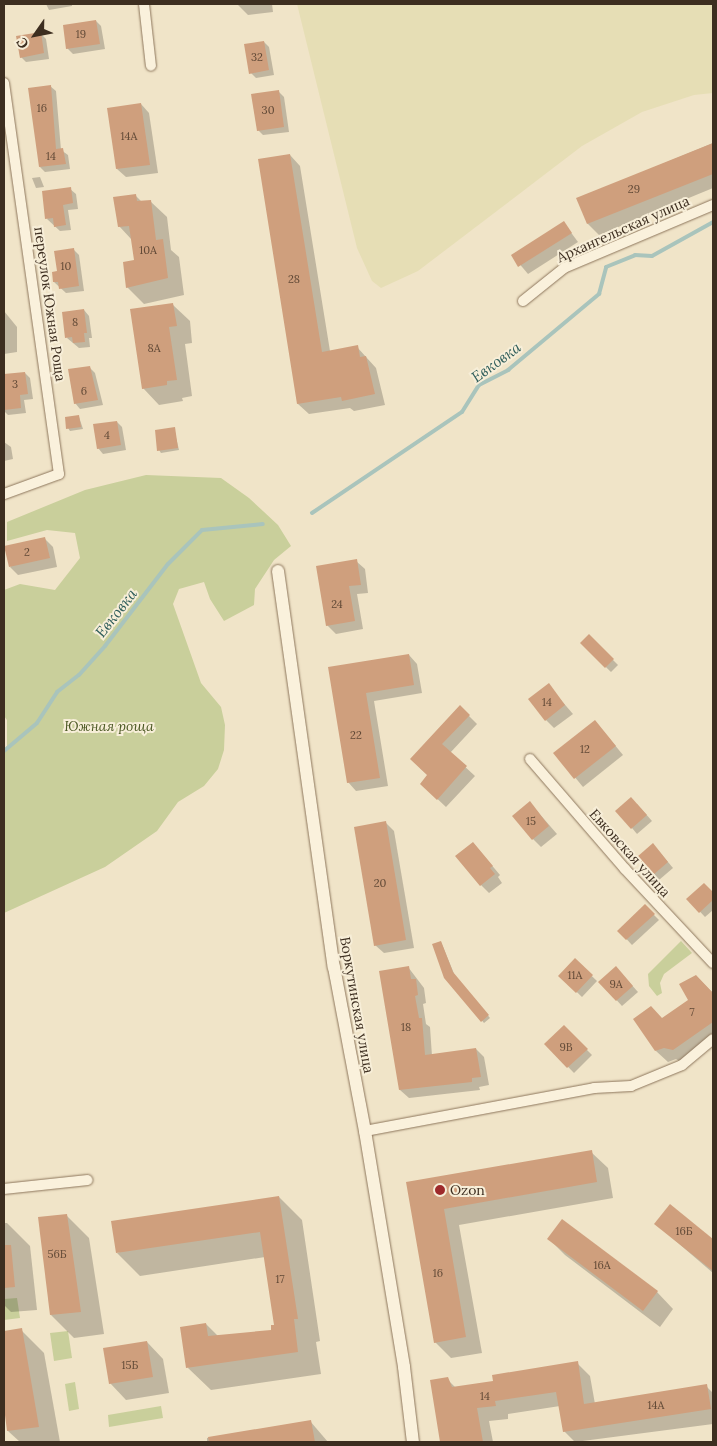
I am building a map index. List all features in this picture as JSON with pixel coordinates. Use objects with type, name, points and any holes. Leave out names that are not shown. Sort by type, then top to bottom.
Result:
[{"type":"street","points":[[144,4],[151,66]]},
{"type":"street","name":"переулок Южная Роща","points":[[4,83],[59,474],[4,494]]},
{"type":"street","name":"Архангельская улица","points":[[522,302],[564,268],[713,205]]},
{"type":"street","name":"Воркутинская улица","points":[[278,571],[329,938],[365,1131],[413,1442]]},
{"type":"street","name":"Евковская улица","points":[[530,759],[625,870],[713,963]]},
{"type":"street","points":[[365,1131],[594,1088],[631,1086],[682,1064],[713,1039]]},
{"type":"street","points":[[4,1189],[88,1180]]},
{"type":"shaded area","points":[[297,4],[713,4],[713,93],[694,95],[642,112],[582,146],[418,271],[381,288],[372,281],[357,248]]},
{"type":"green space","name":"Южная роща","points":[[146,475],[221,478],[249,498],[278,525],[291,546],[274,560],[255,589],[254,605],[224,621],[210,599],[204,582],[179,589],[173,604],[201,683],[221,707],[225,725],[224,750],[218,769],[204,786],[178,802],[157,831],[105,867],[4,913],[4,751],[7,746],[7,720],[4,716],[4,590],[20,584],[55,590],[80,558],[75,533],[47,530],[7,541],[7,522],[85,490]]},
{"type":"green space","points":[[681,941],[692,953],[664,974],[660,983],[662,993],[657,996],[649,986],[648,974]]},
{"type":"green space","points":[[17,1298],[20,1318],[4,1320],[4,1299]]},
{"type":"green space","points":[[68,1331],[72,1358],[54,1361],[50,1333]]},
{"type":"green space","points":[[75,1382],[79,1409],[69,1411],[65,1384]]},
{"type":"green space","points":[[161,1406],[163,1418],[109,1427],[108,1415]]},
{"type":"building","points":[[96,20],[100,44],[66,49],[63,25]]},
{"type":"building","points":[[41,32],[44,53],[20,58],[16,36]]},
{"type":"building","points":[[264,41],[269,70],[249,74],[244,44]]},
{"type":"building","points":[[51,85],[56,149],[63,148],[66,164],[39,167],[28,88]]},
{"type":"building","points":[[279,90],[284,127],[257,131],[251,94]]},
{"type":"building","points":[[141,103],[150,165],[116,169],[107,108]]},
{"type":"building","points":[[713,143],[713,174],[587,224],[576,198]]},
{"type":"building","points":[[290,154],[322,352],[358,345],[360,357],[366,356],[375,394],[342,401],[341,397],[297,404],[258,159]]},
{"type":"building","points":[[71,187],[73,203],[63,205],[66,225],[54,227],[53,218],[45,219],[42,191]]},
{"type":"building","points":[[136,194],[137,201],[151,200],[156,240],[163,239],[168,278],[126,288],[123,262],[134,260],[129,226],[118,227],[113,197]]},
{"type":"building","points":[[564,221],[572,233],[518,267],[511,255]]},
{"type":"building","points":[[74,248],[79,286],[59,289],[58,282],[53,282],[52,272],[57,271],[54,251]]},
{"type":"building","points":[[173,303],[177,326],[169,327],[177,380],[167,381],[167,385],[142,389],[130,309]]},
{"type":"building","points":[[84,309],[87,333],[84,333],[85,342],[73,343],[72,337],[65,338],[62,312]]},
{"type":"building","points":[[90,366],[98,400],[74,404],[68,369]]},
{"type":"building","points":[[25,372],[28,394],[20,395],[21,408],[4,410],[4,374]]},
{"type":"building","points":[[79,415],[81,427],[66,429],[65,417]]},
{"type":"building","points":[[117,421],[121,445],[97,449],[93,424]]},
{"type":"building","points":[[175,427],[178,448],[157,451],[155,430]]},
{"type":"building","points":[[45,537],[50,558],[9,567],[4,546]]},
{"type":"building","points":[[357,559],[361,585],[349,586],[355,621],[326,626],[316,566]]},
{"type":"building","points":[[589,634],[614,659],[605,668],[580,643]]},
{"type":"building","points":[[409,654],[414,685],[366,693],[380,778],[347,783],[328,667]]},
{"type":"building","points":[[549,683],[565,705],[545,721],[528,699]]},
{"type":"building","points":[[460,705],[470,715],[442,744],[467,766],[437,800],[420,784],[427,775],[410,759]]},
{"type":"building","points":[[595,720],[616,746],[574,779],[553,753]]},
{"type":"building","points":[[631,797],[647,815],[631,829],[615,811]]},
{"type":"building","points":[[530,801],[549,826],[532,840],[512,816]]},
{"type":"building","points":[[386,821],[406,940],[374,946],[354,827]]},
{"type":"building","points":[[473,842],[493,866],[490,868],[495,874],[480,886],[455,856]]},
{"type":"building","points":[[653,843],[668,862],[653,875],[637,857]]},
{"type":"building","points":[[704,883],[713,892],[713,900],[699,913],[686,899]]},
{"type":"building","points":[[645,904],[655,914],[626,940],[617,931]]},
{"type":"building","points":[[441,941],[453,972],[489,1015],[481,1022],[444,978],[432,944]]},
{"type":"building","points":[[575,958],[593,975],[576,993],[558,976]]},
{"type":"building","points":[[409,966],[411,979],[416,979],[418,995],[415,996],[419,1018],[422,1018],[425,1055],[476,1048],[481,1077],[472,1078],[472,1082],[399,1090],[379,971]]},
{"type":"building","points":[[616,966],[633,986],[616,1001],[598,982]]},
{"type":"building","points":[[696,975],[713,993],[713,1022],[673,1050],[664,1048],[655,1051],[633,1019],[651,1006],[662,1018],[688,1000],[679,984]]},
{"type":"building","points":[[564,1025],[588,1049],[567,1068],[544,1044]]},
{"type":"building","points":[[592,1150],[597,1182],[444,1209],[466,1337],[434,1343],[406,1182]]},
{"type":"building","points":[[279,1196],[298,1319],[294,1319],[298,1352],[186,1368],[180,1327],[206,1323],[208,1336],[271,1330],[271,1325],[274,1325],[260,1232],[116,1253],[111,1221]]},
{"type":"building","points":[[670,1204],[713,1239],[713,1271],[654,1224]]},
{"type":"building","points":[[67,1214],[81,1312],[50,1315],[38,1217]]},
{"type":"building","points":[[562,1219],[658,1291],[643,1311],[547,1239]]},
{"type":"building","points":[[4,1245],[11,1245],[15,1287],[4,1288]]},
{"type":"building","points":[[22,1328],[39,1427],[7,1431],[4,1407],[4,1331]]},
{"type":"building","points":[[147,1341],[153,1377],[109,1384],[103,1348]]},
{"type":"building","points":[[578,1361],[584,1404],[707,1384],[711,1409],[563,1432],[556,1392],[495,1401],[496,1406],[477,1408],[483,1442],[440,1442],[430,1380],[448,1377],[452,1387],[493,1381],[492,1375]]},
{"type":"building","points":[[311,1420],[315,1442],[209,1442],[208,1437]]},
{"type":"waterway","name":"Евковка","points":[[312,513],[462,412],[479,385],[508,370],[599,294],[606,267],[635,255],[652,256],[713,222]]},
{"type":"waterway","name":"Евковка","points":[[4,751],[37,723],[57,692],[79,675],[105,646],[168,564],[202,530],[263,524]]},
{"type":"place","name":"Ozon","points":[[440,1190]]}]
